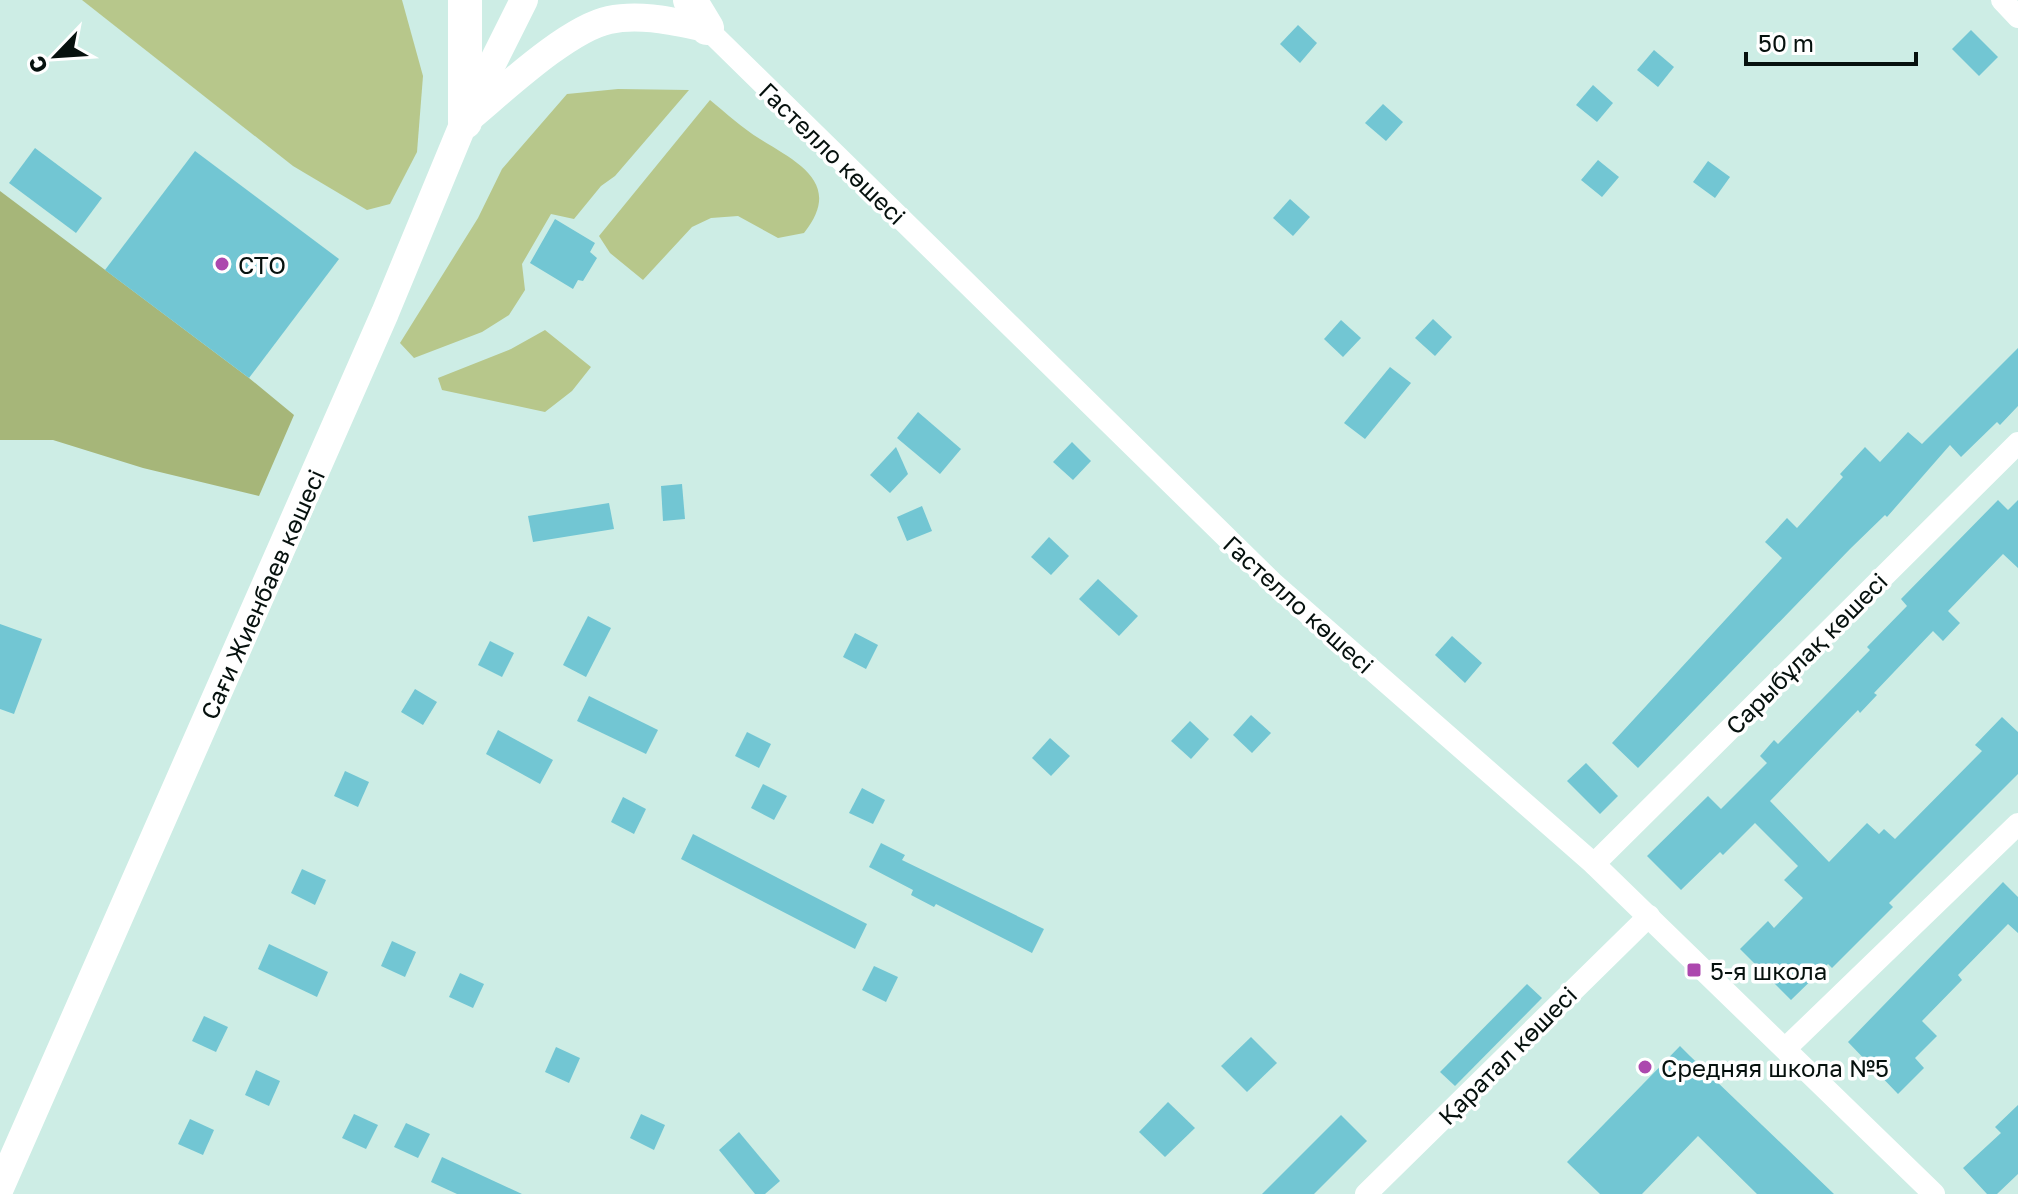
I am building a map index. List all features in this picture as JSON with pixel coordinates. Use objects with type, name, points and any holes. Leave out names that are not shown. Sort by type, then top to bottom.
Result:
[{"type":"highway","points":[[465,0],[465,122]]},
{"type":"main road","name":"Сағи Жиенбаев көшесі","points":[[0,1188],[385,313],[487,70],[524,0]]},
{"type":"main road","points":[[465,122],[537,62],[573,37],[607,20],[698,14]]},
{"type":"street","name":"Гастелло көшесі","points":[[677,0],[698,14],[1274,584],[1594,864],[1934,1194]]},
{"type":"street","points":[[2002,0],[2018,17]]},
{"type":"street","name":"Сарыбұлақ көшесі","points":[[1594,864],[2018,443]]},
{"type":"street","points":[[1786,1048],[2018,824]]},
{"type":"street","name":"Қаратал көшесі","points":[[1366,1194],[1649,916]]},
{"type":"green space","points":[[82,0],[402,0],[423,76],[417,152],[390,204],[367,210],[293,166]]},
{"type":"green space","points":[[618,89],[689,90],[574,219],[551,214],[522,264],[525,290],[509,315],[482,332],[414,358],[400,343],[478,218],[502,169],[567,94]]},
{"type":"green space","points":[[710,100],[747,130],[801,166],[811,177],[818,188],[815,216],[804,233],[778,238],[738,216],[711,218],[692,227],[643,280],[610,253],[599,236]]},
{"type":"green space","points":[[0,191],[294,415],[259,496],[143,468],[53,440],[0,440]]},
{"type":"green space","points":[[545,330],[591,367],[572,391],[545,412],[442,390],[438,378],[511,349]]},
{"type":"building","points":[[1298,25],[1317,43],[1300,63],[1280,44]]},
{"type":"building","points":[[1971,30],[1998,57],[1979,76],[1952,49]]},
{"type":"building","points":[[1654,50],[1674,67],[1658,87],[1637,70]]},
{"type":"building","points":[[1593,85],[1613,103],[1597,122],[1576,105]]},
{"type":"building","points":[[1383,104],[1403,122],[1386,141],[1365,123]]},
{"type":"building","points":[[35,148],[102,198],[76,233],[9,183]]},
{"type":"building","name":"СТО","points":[[195,151],[339,259],[249,378],[105,270]]},
{"type":"building","points":[[1598,160],[1619,177],[1602,197],[1581,180]]},
{"type":"building","points":[[1708,161],[1730,177],[1715,198],[1693,182]]},
{"type":"building","points":[[1290,199],[1310,217],[1293,236],[1273,218]]},
{"type":"building","points":[[555,219],[595,243],[590,252],[597,258],[583,281],[578,280],[573,289],[530,263]]},
{"type":"building","points":[[1433,319],[1452,337],[1435,356],[1415,338]]},
{"type":"building","points":[[1341,320],[1361,338],[1343,357],[1324,339]]},
{"type":"building","points":[[2018,348],[2018,406],[2000,425],[1997,422],[1961,457],[1950,445],[1887,517],[1885,515],[1850,549],[1638,768],[1612,743],[1782,558],[1765,542],[1787,518],[1797,528],[1843,477],[1840,474],[1865,447],[1880,462],[1908,432],[1922,444]]},
{"type":"building","points":[[1390,367],[1411,383],[1365,439],[1344,423]]},
{"type":"building","points":[[918,412],[961,449],[940,474],[897,438]]},
{"type":"building","points":[[1072,442],[1091,461],[1073,480],[1053,462]]},
{"type":"building","points":[[896,447],[908,474],[890,493],[870,475]]},
{"type":"building","points":[[682,484],[685,519],[663,521],[661,486]]},
{"type":"building","points":[[1998,500],[2008,510],[2018,500],[2018,568],[2003,554],[1948,611],[1960,623],[1943,641],[1933,631],[1874,693],[1877,695],[1860,713],[1858,710],[1770,801],[1829,862],[1867,823],[1879,834],[1884,829],[1895,839],[1982,751],[1975,745],[2002,717],[2018,732],[2018,774],[1889,903],[1893,907],[1832,968],[1828,964],[1791,1000],[1740,949],[1768,921],[1774,928],[1803,898],[1784,880],[1798,866],[1755,823],[1681,890],[1647,856],[1708,796],[1721,809],[1767,763],[1760,756],[1774,740],[1778,744],[1870,650],[1867,647],[1907,606],[1901,599]]},
{"type":"building","points":[[609,503],[614,529],[533,542],[528,516]]},
{"type":"building","points":[[922,506],[932,531],[907,541],[897,517]]},
{"type":"building","points":[[1049,537],[1069,556],[1051,575],[1031,557]]},
{"type":"building","points":[[1098,579],[1138,616],[1119,636],[1079,599]]},
{"type":"building","points":[[588,616],[611,628],[586,677],[563,665]]},
{"type":"building","points":[[0,624],[42,639],[14,714],[0,709]]},
{"type":"building","points":[[855,633],[878,645],[866,669],[843,657]]},
{"type":"building","points":[[1452,636],[1482,663],[1465,683],[1435,655]]},
{"type":"building","points":[[490,641],[514,653],[502,677],[478,665]]},
{"type":"building","points":[[415,689],[437,702],[423,725],[401,712]]},
{"type":"building","points":[[589,696],[658,730],[646,754],[577,721]]},
{"type":"building","points":[[1251,715],[1271,733],[1252,753],[1233,735]]},
{"type":"building","points":[[1190,721],[1209,739],[1191,759],[1171,741]]},
{"type":"building","points":[[498,730],[553,760],[540,784],[486,754]]},
{"type":"building","points":[[747,732],[771,744],[759,768],[735,756]]},
{"type":"building","points":[[1050,738],[1070,756],[1051,776],[1032,758]]},
{"type":"building","points":[[1586,763],[1618,796],[1600,814],[1567,781]]},
{"type":"building","points":[[345,771],[369,782],[358,807],[334,796]]},
{"type":"building","points":[[763,784],[787,796],[774,820],[751,808]]},
{"type":"building","points":[[862,788],[885,800],[873,824],[849,813]]},
{"type":"building","points":[[623,797],[646,809],[634,834],[611,822]]},
{"type":"building","points":[[693,834],[867,924],[855,949],[681,859]]},
{"type":"building","points":[[881,843],[905,855],[902,860],[1044,929],[1032,953],[936,904],[934,907],[911,895],[913,890],[869,867]]},
{"type":"building","points":[[302,869],[326,880],[315,905],[291,893]]},
{"type":"building","points":[[2003,882],[2018,897],[2018,933],[2008,924],[1958,975],[1962,980],[1922,1021],[1937,1036],[1915,1058],[1924,1068],[1898,1094],[1848,1042]]},
{"type":"building","points":[[392,941],[416,952],[405,977],[381,966]]},
{"type":"building","points":[[269,944],[328,972],[317,997],[258,969]]},
{"type":"building","points":[[874,966],[898,977],[886,1002],[862,990]]},
{"type":"building","points":[[460,973],[484,984],[473,1008],[449,997]]},
{"type":"building","points":[[1527,984],[1542,998],[1455,1086],[1440,1072]]},
{"type":"building","points":[[204,1016],[228,1027],[216,1052],[192,1041]]},
{"type":"building","points":[[1251,1037],[1277,1063],[1247,1092],[1221,1066]]},
{"type":"building","points":[[1680,1046],[1834,1194],[1757,1194],[1698,1136],[1642,1194],[1600,1194],[1567,1162]]},
{"type":"building","points":[[556,1047],[580,1058],[569,1083],[545,1072]]},
{"type":"building","points":[[256,1070],[280,1081],[269,1106],[245,1095]]},
{"type":"building","points":[[1168,1102],[1195,1128],[1165,1157],[1139,1132]]},
{"type":"building","points":[[2018,1105],[2018,1174],[1997,1194],[1987,1194],[1963,1168],[2001,1133],[1995,1127]]},
{"type":"building","points":[[354,1114],[378,1125],[366,1149],[342,1138]]},
{"type":"building","points":[[641,1114],[665,1125],[654,1150],[630,1138]]},
{"type":"building","points":[[1341,1115],[1367,1141],[1314,1194],[1262,1194]]},
{"type":"building","points":[[190,1119],[214,1130],[203,1155],[178,1144]]},
{"type":"building","points":[[406,1123],[430,1134],[418,1158],[394,1147]]},
{"type":"building","points":[[739,1132],[780,1181],[765,1194],[755,1194],[719,1150]]},
{"type":"building","points":[[442,1157],[522,1194],[457,1194],[431,1182]]},
{"type":"place","name":"СТО","points":[[222,264]]},
{"type":"place","name":"5-я школа","points":[[1694,970]]},
{"type":"place","name":"Средняя школа №5","points":[[1645,1067]]}]
